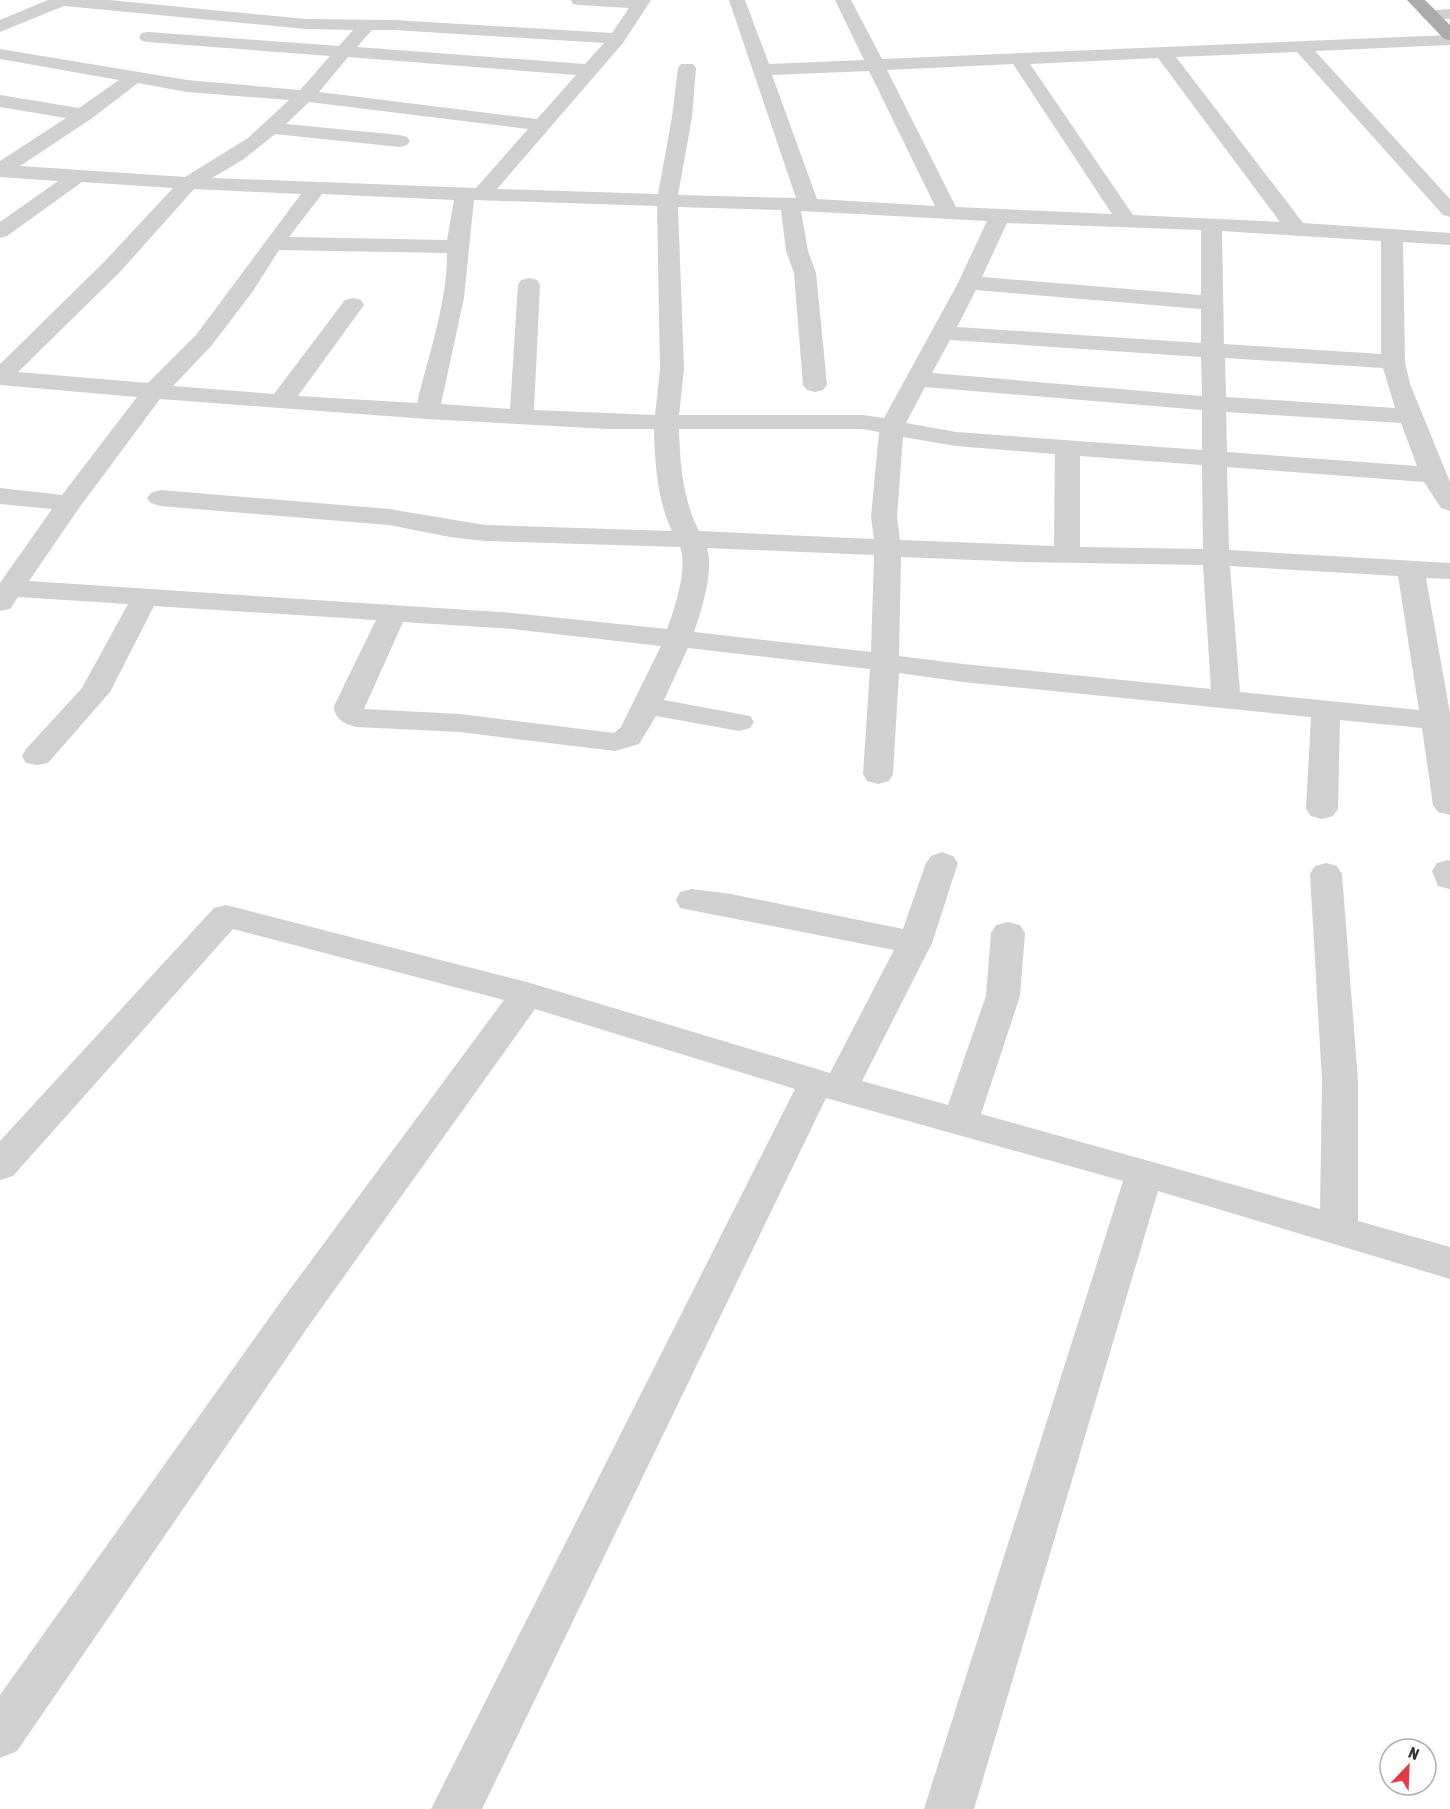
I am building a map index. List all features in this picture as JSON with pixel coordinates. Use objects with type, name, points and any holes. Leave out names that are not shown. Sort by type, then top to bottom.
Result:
[{"type":"main road","points":[[1415,0],[1450,35]]},
{"type":"street","points":[[56,0],[306,24],[368,24],[617,39]]},
{"type":"street","points":[[0,27],[37,9],[63,0]]},
{"type":"street","points":[[579,0],[642,2]]},
{"type":"street","points":[[737,0],[799,205],[798,251],[805,273],[815,385]]},
{"type":"street","points":[[843,0],[873,66],[949,213]]},
{"type":"street","points":[[427,412],[453,298],[458,268],[457,247],[473,194],[542,125],[617,39],[642,2]]},
{"type":"street","points":[[1430,15],[1450,14]]},
{"type":"street","points":[[3,382],[189,183],[237,156],[270,128],[304,97],[368,24]]},
{"type":"street","points":[[148,38],[590,70]]},
{"type":"street","points":[[760,70],[1450,40]]},
{"type":"street","points":[[1300,45],[1450,211]]},
{"type":"street","points":[[1163,52],[1297,230]]},
{"type":"street","points":[[0,54],[209,89],[304,97],[542,125]]},
{"type":"street","points":[[1018,59],[1126,221]]},
{"type":"street","points":[[393,613],[349,706],[350,712],[356,718],[460,723],[620,742],[628,738],[635,729],[678,639],[690,604],[696,560],[678,515],[668,468],[666,424],[672,369],[667,200],[682,117],[687,68]]},
{"type":"street","points":[[0,171],[84,115],[133,78]]},
{"type":"street","points":[[0,101],[84,115]]},
{"type":"street","points":[[270,128],[400,141]]},
{"type":"street","points":[[0,171],[189,183],[799,205],[1211,224],[1450,239]]},
{"type":"street","points":[[0,232],[80,175]]},
{"type":"street","points":[[5,595],[38,545],[154,391],[204,340],[317,188]]},
{"type":"street","points":[[878,774],[885,662],[888,549],[884,517],[892,426],[940,333],[969,283],[1000,216]]},
{"type":"street","points":[[1211,224],[1216,557],[1226,698]]},
{"type":"street","points":[[1392,236],[1393,362],[1398,384],[1410,416],[1434,475],[1450,503]]},
{"type":"street","points":[[274,243],[365,247],[457,247]]},
{"type":"street","points":[[969,283],[1213,303]]},
{"type":"street","points":[[522,417],[529,285]]},
{"type":"street","points":[[281,402],[353,305]]},
{"type":"street","points":[[940,333],[1393,362]]},
{"type":"street","points":[[917,379],[1024,390],[1410,416]]},
{"type":"street","points":[[3,382],[427,412],[666,424],[851,421],[892,426],[933,436],[1434,475]]},
{"type":"street","points":[[1067,555],[1068,448]]},
{"type":"street","points":[[0,496],[69,503]]},
{"type":"street","points":[[160,498],[389,517],[450,529],[485,533],[1067,555],[1216,557],[1450,571]]},
{"type":"street","points":[[1411,570],[1443,722],[1449,806]]},
{"type":"street","points":[[5,595],[145,597],[512,621],[974,674],[1326,708],[1443,722]]},
{"type":"street","points":[[37,756],[95,692],[145,597]]},
{"type":"street","points":[[646,706],[739,722]]},
{"type":"street","points":[[1322,809],[1326,708]]},
{"type":"street","points":[[456,1809],[828,1085],[915,943],[942,863]]},
{"type":"street","points":[[1326,874],[1340,1082],[1338,1230]]},
{"type":"street","points":[[692,900],[743,907],[915,943]]},
{"type":"street","points":[[0,1166],[226,916],[527,994],[828,1085],[1145,1173],[1450,1263]]},
{"type":"street","points":[[960,1122],[1003,996],[1008,933]]},
{"type":"street","points":[[0,1735],[296,1312],[527,994]]},
{"type":"street","points":[[949,1809],[1145,1173]]}]
